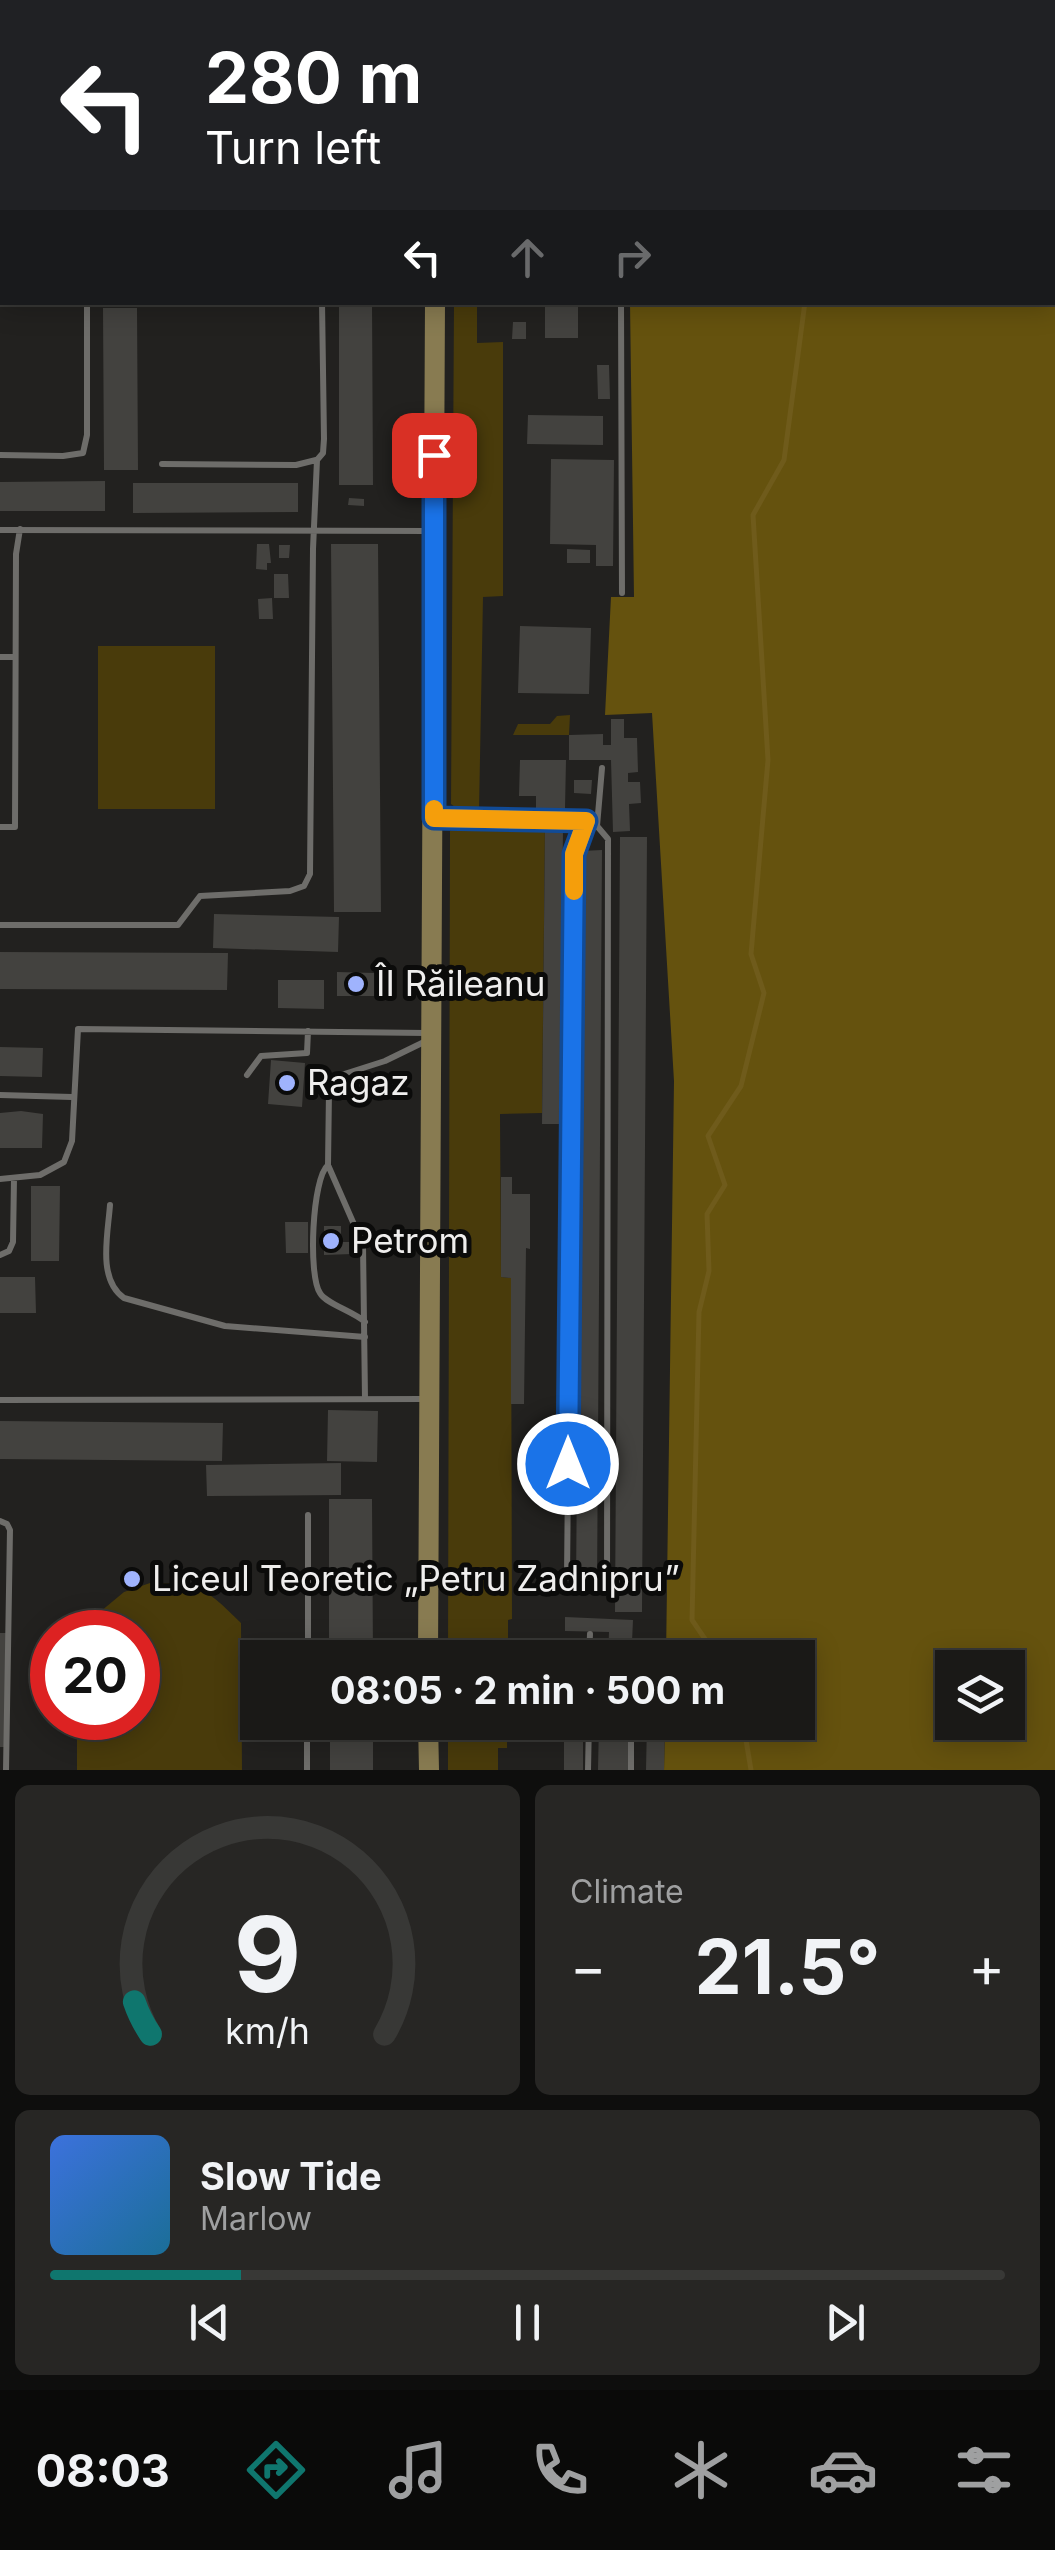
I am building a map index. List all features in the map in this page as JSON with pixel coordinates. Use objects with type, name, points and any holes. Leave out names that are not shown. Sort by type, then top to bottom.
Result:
[{"type":"main road","points":[[428,1640],[435,305]]},
{"type":"main road","points":[[428,1740],[428,1770]]},
{"type":"lane","points":[[0,455],[63,456],[83,452],[88,435],[87,305]]},
{"type":"lane","points":[[162,464],[296,465],[317,460],[324,439],[322,305]]},
{"type":"lane","points":[[621,305],[622,593]]},
{"type":"lane","points":[[0,925],[178,924],[200,896],[290,891],[304,886],[310,874],[317,460]]},
{"type":"lane","points":[[0,530],[434,532]]},
{"type":"lane","points":[[0,827],[15,826],[16,554],[20,530]]},
{"type":"lane","points":[[0,657],[16,657]]},
{"type":"lane","points":[[596,826],[602,768]]},
{"type":"lane","points":[[434,818],[586,821],[608,838],[607,1593]]},
{"type":"lane","points":[[567,1578],[574,854],[586,821]]},
{"type":"lane","points":[[0,1178],[40,1176],[58,1169],[64,1162],[72,1141],[78,1029],[432,1034]]},
{"type":"lane","points":[[247,1075],[262,1056],[306,1053],[308,1031]]},
{"type":"lane","points":[[364,1399],[363,1244],[328,1165],[328,1100],[333,1082],[352,1070],[419,1047],[432,1034]]},
{"type":"lane","points":[[0,1096],[72,1097]]},
{"type":"lane","points":[[328,1165],[316,1187],[317,1289],[327,1300],[365,1322]]},
{"type":"lane","points":[[0,1254],[10,1250],[12,1242],[14,1179]]},
{"type":"lane","points":[[110,1204],[109,1278],[114,1291],[124,1298],[225,1326],[365,1338]]},
{"type":"lane","points":[[0,1400],[427,1399]]},
{"type":"lane","points":[[308,1515],[308,1640]]},
{"type":"lane","points":[[0,1522],[10,1530],[4,1769]]},
{"type":"lane","points":[[590,1634],[590,1640]]},
{"type":"lane","points":[[307,1740],[307,1770]]},
{"type":"lane","points":[[588,1770],[589,1740]]},
{"type":"lane","points":[[631,1740],[632,1770]]},
{"type":"shaded area","points":[[454,305],[477,305],[477,343],[503,342],[503,596],[483,597],[479,812],[462,812],[451,804]]},
{"type":"shaded area","points":[[630,305],[1055,305],[1055,1770],[664,1770],[665,1740],[815,1740],[815,1640],[666,1640],[674,1081],[652,713],[605,715],[611,597],[634,597]]},
{"type":"shaded area","points":[[98,646],[215,646],[215,809],[98,809]]},
{"type":"shaded area","points":[[570,715],[569,735],[513,735],[518,724],[550,724],[557,716]]},
{"type":"shaded area","points":[[460,825],[545,825],[542,1113],[500,1114],[501,1277],[511,1278],[512,1619],[508,1620],[508,1640],[448,1640],[450,831]]},
{"type":"shaded area","points":[[150,1583],[191,1586],[210,1595],[241,1623],[242,1770],[77,1770],[77,1740],[160,1740],[160,1610],[102,1610],[124,1592]]},
{"type":"shaded area","points":[[448,1740],[507,1740],[507,1748],[498,1748],[498,1770],[448,1770]]},
{"type":"building","points":[[339,305],[372,305],[373,485],[339,485]]},
{"type":"building","points":[[545,306],[578,306],[578,338],[545,338]]},
{"type":"building","points":[[103,308],[137,308],[138,470],[104,470]]},
{"type":"building","points":[[513,322],[526,322],[526,339],[512,339]]},
{"type":"building","points":[[597,365],[609,365],[610,399],[598,399]]},
{"type":"building","points":[[528,415],[603,416],[603,445],[527,444]]},
{"type":"building","points":[[551,459],[614,460],[613,566],[596,566],[596,545],[550,544]]},
{"type":"building","points":[[105,481],[105,511],[0,511],[0,482]]},
{"type":"building","points":[[133,483],[298,483],[298,512],[133,513]]},
{"type":"building","points":[[349,498],[364,499],[364,506],[348,505]]},
{"type":"building","points":[[257,544],[269,544],[271,563],[267,563],[267,570],[256,569]]},
{"type":"building","points":[[331,544],[378,544],[381,912],[334,912]]},
{"type":"building","points":[[279,545],[290,545],[289,558],[279,558]]},
{"type":"building","points":[[567,549],[590,550],[590,563],[567,563]]},
{"type":"building","points":[[274,574],[288,574],[289,598],[274,598]]},
{"type":"building","points":[[272,598],[273,619],[259,619],[258,599]]},
{"type":"building","points":[[520,626],[591,628],[589,694],[518,693]]},
{"type":"building","points":[[611,719],[624,719],[624,738],[637,738],[638,772],[628,773],[628,782],[640,782],[641,803],[629,804],[630,831],[613,832],[611,760],[569,760],[569,735],[603,734],[603,745],[611,745]]},
{"type":"building","points":[[520,760],[566,760],[565,809],[536,808],[536,796],[519,796]]},
{"type":"building","points":[[574,780],[592,780],[591,794],[574,793]]},
{"type":"building","points":[[545,828],[563,828],[560,1124],[542,1124]]},
{"type":"building","points":[[620,837],[647,837],[642,1612],[615,1612]]},
{"type":"building","points":[[602,850],[597,1588],[576,1587],[582,851]]},
{"type":"building","points":[[214,914],[339,917],[338,952],[213,948]]},
{"type":"building","points":[[0,952],[228,953],[227,990],[0,989]]},
{"type":"building","points":[[337,972],[375,973],[375,996],[337,996]]},
{"type":"building","points":[[278,980],[324,980],[324,1009],[278,1008]]},
{"type":"building","points":[[0,1047],[43,1048],[42,1077],[0,1076]]},
{"type":"building","points":[[271,1060],[305,1063],[302,1107],[268,1104]]},
{"type":"building","points":[[0,1113],[43,1114],[42,1148],[0,1148]]},
{"type":"building","points":[[501,1177],[512,1177],[512,1194],[530,1194],[524,1404],[511,1404],[511,1278],[501,1277]]},
{"type":"building","points":[[31,1186],[60,1186],[59,1261],[31,1261]]},
{"type":"building","points":[[285,1222],[308,1222],[308,1253],[286,1253]]},
{"type":"building","points":[[324,1226],[341,1226],[341,1242],[352,1242],[352,1254],[324,1255]]},
{"type":"building","points":[[0,1277],[35,1277],[36,1313],[0,1313]]},
{"type":"building","points":[[328,1410],[378,1411],[377,1462],[327,1461]]},
{"type":"building","points":[[0,1421],[223,1423],[222,1461],[0,1459]]},
{"type":"building","points":[[341,1463],[341,1495],[207,1496],[206,1465]]},
{"type":"building","points":[[329,1499],[372,1499],[373,1640],[329,1640]]},
{"type":"building","points":[[565,1617],[633,1620],[632,1640],[609,1640],[609,1632],[565,1631]]},
{"type":"building","points":[[0,1633],[7,1633],[6,1747],[0,1747]]},
{"type":"building","points":[[330,1740],[373,1740],[373,1770],[330,1770]]},
{"type":"building","points":[[564,1740],[583,1740],[583,1770],[564,1770]]},
{"type":"building","points":[[599,1740],[630,1740],[629,1770],[598,1770]]},
{"type":"building","points":[[647,1740],[665,1740],[664,1770],[646,1770]]},
{"type":"waterway","points":[[706,1640],[692,1620],[699,1312],[709,1271],[707,1214],[725,1185],[708,1136],[741,1086],[764,993],[751,954],[768,760],[753,515],[784,460],[805,305]]},
{"type":"waterway","points":[[746,1740],[751,1770]]},
{"type":"slow traffic","points":[[434,809],[434,818],[586,821],[574,854],[574,891]]},
{"type":"place","name":"ÎI Răileanu","points":[[356,984]]},
{"type":"place","name":"Ragaz","points":[[287,1083]]},
{"type":"place","name":"Petrom","points":[[331,1241]]},
{"type":"place","name":"Liceul Teoretic „Petru Zadnipru”","points":[[132,1579]]},
{"type":"route","points":[[434,455],[434,818],[586,821],[574,854],[568,1464]]}]
